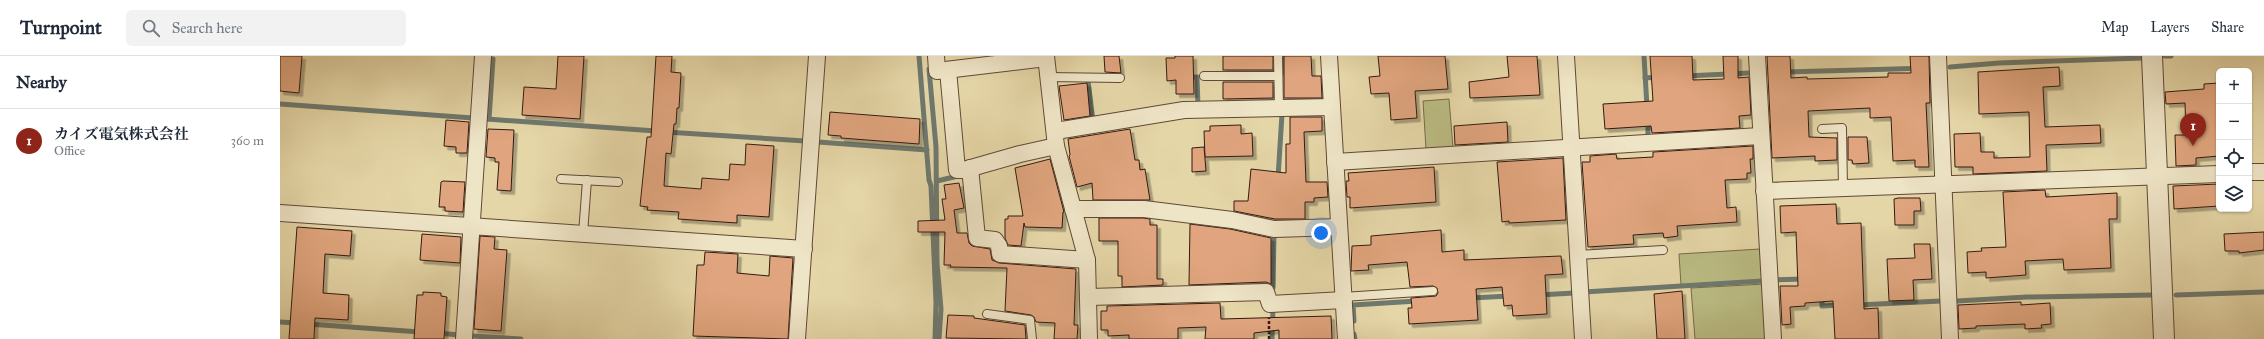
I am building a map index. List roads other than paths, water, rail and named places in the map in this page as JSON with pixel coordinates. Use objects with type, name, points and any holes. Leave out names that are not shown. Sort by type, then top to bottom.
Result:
[{"type":"street","points":[[464,339],[473,226],[483,56]]},
{"type":"street","points":[[797,339],[817,56]]},
{"type":"street","points":[[936,56],[937,71],[1046,57],[1056,139],[1087,260],[1089,339]]},
{"type":"street","points":[[1329,56],[1346,339]]},
{"type":"street","points":[[1566,56],[1583,339]]},
{"type":"street","points":[[1757,56],[1760,136],[1773,339]]},
{"type":"street","points":[[1938,56],[1950,339]]},
{"type":"street","points":[[2152,56],[2164,339]]},
{"type":"street","points":[[948,70],[958,170],[1020,154],[1056,139],[1184,110],[1332,107]]},
{"type":"street","points":[[1336,162],[1760,136]]},
{"type":"street","points":[[970,168],[977,238],[995,240],[999,246],[1000,254],[1087,260]]},
{"type":"street","points":[[2252,172],[2264,172]]},
{"type":"street","points":[[1764,191],[1944,186],[2216,174]]},
{"type":"street","points":[[1073,209],[1144,209],[1232,220],[1274,229],[1339,227]]},
{"type":"street","points":[[280,213],[804,249]]},
{"type":"street","points":[[1089,297],[1266,292],[1270,304],[1343,299]]},
{"type":"lane","points":[[1278,56],[1279,108]]},
{"type":"lane","points":[[1204,76],[1278,76]]},
{"type":"lane","points":[[1049,77],[1120,78]]},
{"type":"lane","points":[[1822,129],[1842,128],[1843,189]]},
{"type":"lane","points":[[561,179],[618,182]]},
{"type":"lane","points":[[583,234],[587,180]]},
{"type":"lane","points":[[1578,255],[1663,250]]},
{"type":"lane","points":[[1343,299],[1433,291]]},
{"type":"lane","points":[[987,314],[1030,320],[1032,339]]},
{"type":"waterway","points":[[919,56],[929,180],[931,186],[936,302],[935,339]]},
{"type":"waterway","points":[[1284,56],[1284,73]]},
{"type":"waterway","points":[[1644,56],[1647,107]]},
{"type":"waterway","points":[[2165,56],[2171,56]]},
{"type":"waterway","points":[[1950,67],[1999,63],[2142,58]]},
{"type":"waterway","points":[[489,119],[493,59]]},
{"type":"waterway","points":[[1785,72],[1931,68]]},
{"type":"waterway","points":[[929,69],[936,147],[937,263],[941,309],[939,339]]},
{"type":"waterway","points":[[1686,76],[1749,73]]},
{"type":"waterway","points":[[1188,77],[1197,77],[1198,106]]},
{"type":"waterway","points":[[1645,78],[1658,77]]},
{"type":"waterway","points":[[1088,81],[1093,121]]},
{"type":"waterway","points":[[280,104],[473,118]]},
{"type":"waterway","points":[[1278,178],[1282,114],[1279,114]]},
{"type":"waterway","points":[[487,119],[656,131]]},
{"type":"waterway","points":[[1648,121],[1648,135]]},
{"type":"waterway","points":[[666,132],[805,141]]},
{"type":"waterway","points":[[818,142],[927,150]]},
{"type":"waterway","points":[[937,181],[958,176]]},
{"type":"waterway","points":[[1273,288],[1274,234]]},
{"type":"waterway","points":[[1774,280],[1803,279]]},
{"type":"waterway","points":[[1584,292],[1762,281]]},
{"type":"waterway","points":[[2176,295],[2264,292]]},
{"type":"waterway","points":[[1539,295],[1574,293]]},
{"type":"waterway","points":[[1957,301],[2027,297],[2152,295]]},
{"type":"waterway","points":[[1471,298],[1509,296]]},
{"type":"waterway","points":[[1822,296],[1822,306],[1840,305]]},
{"type":"waterway","points":[[1354,321],[1353,305],[1417,301]]},
{"type":"waterway","points":[[1858,305],[1941,301]]},
{"type":"waterway","points":[[1272,339],[1273,309],[1276,309]]},
{"type":"waterway","points":[[280,322],[296,323]]},
{"type":"waterway","points":[[308,324],[420,332]]},
{"type":"waterway","points":[[438,333],[459,335]]},
{"type":"waterway","points":[[1354,334],[1355,339]]},
{"type":"waterway","points":[[473,336],[521,339]]},
{"type":"place","name":"カイズ電気株式会社","points":[[2193,146]]}]
